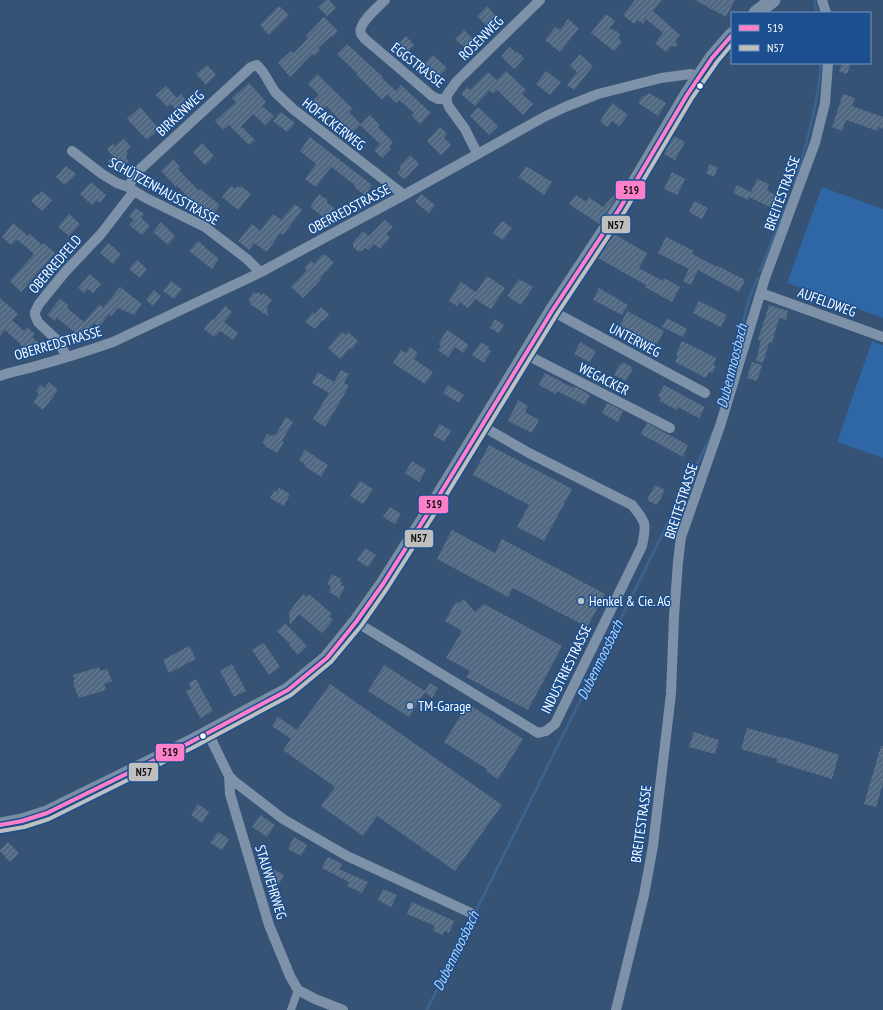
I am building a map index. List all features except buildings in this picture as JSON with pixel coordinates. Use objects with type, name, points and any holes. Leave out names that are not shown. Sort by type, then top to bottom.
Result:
[{"type":"main road","points":[[757,12],[773,0]]},
{"type":"main road","points":[[0,825],[22,821],[47,813],[78,799],[208,733],[288,690],[326,658],[356,622],[383,584],[552,311],[620,208],[699,77],[712,58],[731,36]]},
{"type":"street","name":"EGGSTRASSE","points":[[385,0],[363,22],[360,28],[361,34],[432,96],[438,100],[447,99],[449,106],[465,129],[477,153]]},
{"type":"street","name":"ROSENWEG","points":[[447,99],[448,92],[456,82],[540,0]]},
{"type":"street","points":[[822,0],[826,12]]},
{"type":"street","name":"BREITESTRASSE","points":[[616,1010],[644,895],[653,846],[671,694],[675,600],[681,537],[720,426],[765,278],[815,143],[825,103],[828,64]]},
{"type":"street","name":"BIRKENWEG","points":[[131,189],[137,172],[251,67],[257,66]]},
{"type":"street","name":"HOFACKERWEG","points":[[257,66],[263,72],[275,92],[292,109],[404,195]]},
{"type":"street","name":"OBERREDSTRASSE","points":[[0,376],[68,357],[113,342],[260,272],[404,195],[544,116],[598,94],[676,75],[691,74],[699,77]]},
{"type":"street","name":"SCHÜTZENHAUSSTRASSE","points":[[72,151],[102,174],[117,183],[205,227],[247,259],[260,272]]},
{"type":"street","name":"OBERREDFELD","points":[[68,357],[58,341],[38,322],[35,312],[39,304],[65,272],[101,234],[131,189]]},
{"type":"street","name":"AUFELDWEG","points":[[761,293],[883,337]]},
{"type":"street","name":"UNTERWEG","points":[[552,311],[705,393]]},
{"type":"street","name":"WEGACKER","points":[[525,354],[670,428]]},
{"type":"street","name":"INDUSTRIESTRASSE","points":[[356,622],[538,733],[546,731],[555,724],[642,546],[646,531],[643,518],[632,504],[529,453],[482,426]]},
{"type":"street","name":"STAUWEHRWEG","points":[[208,733],[229,776],[230,794],[269,925],[290,976],[298,990]]},
{"type":"street","points":[[229,776],[283,819],[302,830],[368,866],[471,913]]},
{"type":"street","points":[[291,1010],[298,990],[315,999],[343,1010]]},
{"type":"shaded area","points":[[822,187],[883,209],[883,318],[787,283]]},
{"type":"shaded area","points":[[872,341],[883,345],[883,458],[837,442]]},
{"type":"waterway","name":"Dubenmoosbach","points":[[814,0],[817,12]]},
{"type":"waterway","name":"Dubenmoosbach","points":[[794,186],[814,110],[821,64]]},
{"type":"waterway","name":"Dubenmoosbach","points":[[760,271],[786,206]]},
{"type":"waterway","name":"Dubenmoosbach","points":[[725,395],[749,299],[757,279]]},
{"type":"waterway","name":"Dubenmoosbach","points":[[427,1010],[714,430]]},
{"type":"transit line","name":"519","points":[[0,825],[22,821],[47,813],[189,743],[288,690],[327,658],[356,622],[383,584],[552,311],[620,208],[687,95],[712,58],[731,36]]},
{"type":"transit line","name":"N57","points":[[1,831],[24,827],[49,819],[192,748],[291,695],[331,662],[361,626],[388,587],[557,314],[625,211],[692,98],[717,62],[731,45]]},
{"type":"place","name":"Henkel & Cie. AG","points":[[581,601]]},
{"type":"place","name":"TM-Garage","points":[[410,706]]}]
